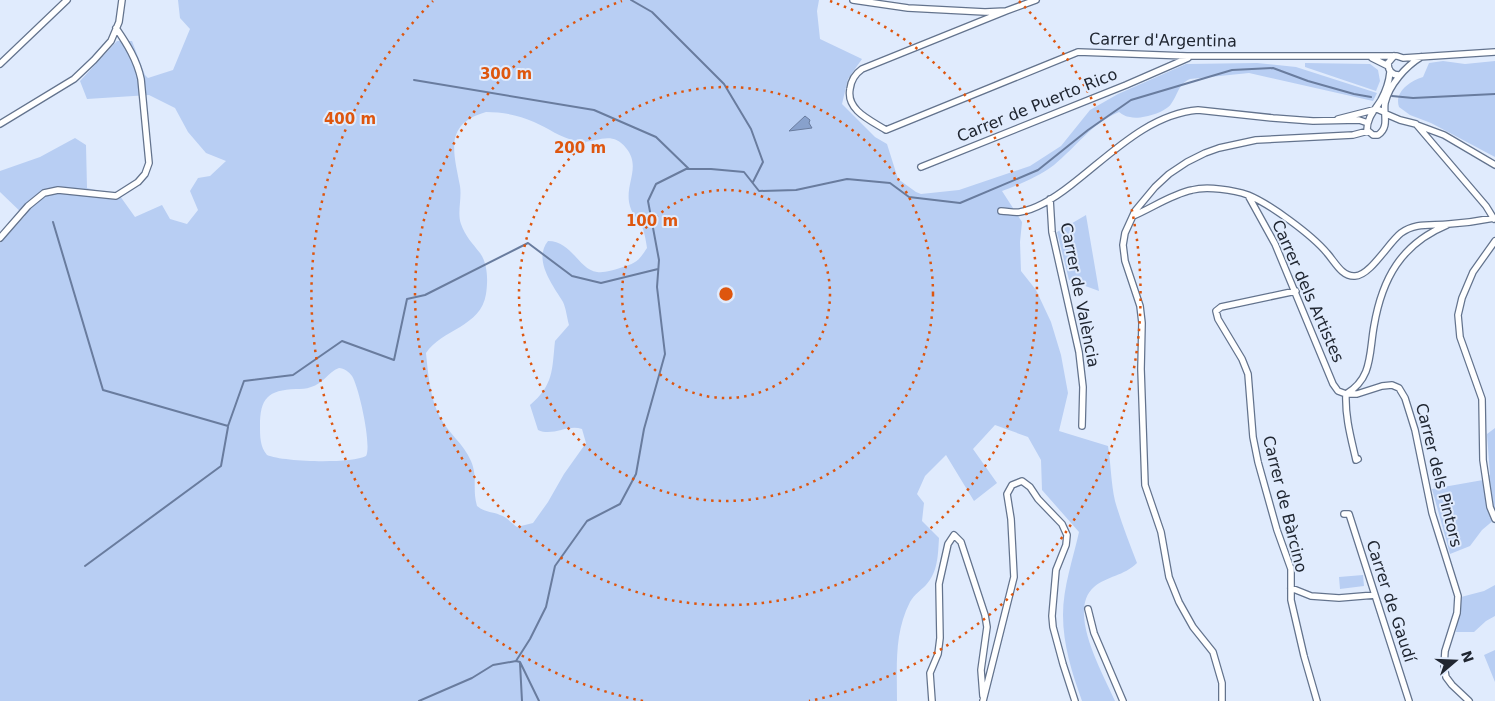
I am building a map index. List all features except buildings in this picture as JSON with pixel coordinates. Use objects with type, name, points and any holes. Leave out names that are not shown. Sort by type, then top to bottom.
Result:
[{"type":"street","points":[[0,64],[67,0]]},
{"type":"street","points":[[0,124],[74,79],[94,60],[111,42],[122,0]]},
{"type":"street","points":[[853,0],[908,8],[985,12],[1006,11],[1036,0]]},
{"type":"street","name":"Carrer d'Argentina","points":[[1006,11],[857,72],[850,86],[849,95],[853,107],[886,130],[1078,52],[1192,56],[1394,56]]},
{"type":"street","points":[[0,237],[28,206],[44,194],[58,190],[116,196],[138,182],[145,174],[148,163],[141,79],[139,69],[116,28]]},
{"type":"street","points":[[1368,131],[1370,114],[1389,82],[1389,60],[1394,56],[1403,58],[1495,52]]},
{"type":"street","points":[[1162,68],[1166,55]]},
{"type":"street","name":"Carrer de Puerto Rico","points":[[921,168],[1126,85],[1192,56]]},
{"type":"street","name":"Carrer d'Argentina","points":[[1366,56],[1376,59],[1389,69]]},
{"type":"street","points":[[1368,131],[1373,135],[1378,135],[1382,132],[1385,123],[1386,101],[1399,75],[1422,56]]},
{"type":"street","points":[[1403,58],[1407,63],[1407,69]]},
{"type":"street","points":[[1389,69],[1399,75]]},
{"type":"street","points":[[1332,121],[1380,109],[1400,120],[1444,135],[1495,165]]},
{"type":"street","points":[[1001,211],[1020,212],[1050,200],[1130,138],[1180,113],[1198,110],[1273,118],[1332,121],[1359,120],[1368,124]]},
{"type":"street","points":[[1385,123],[1400,120]]},
{"type":"street","points":[[1133,216],[1191,190],[1204,188],[1248,195],[1302,230],[1327,252],[1340,270],[1349,276],[1357,277],[1366,272],[1388,245],[1402,232],[1415,226],[1494,220],[1486,206],[1416,124]]},
{"type":"street","points":[[1222,701],[1222,682],[1213,652],[1193,628],[1179,602],[1169,577],[1161,532],[1145,485],[1141,368],[1142,322],[1140,306],[1125,261],[1123,245],[1125,234],[1133,216],[1155,187],[1169,174],[1186,162],[1219,148],[1256,140],[1353,135],[1368,131]]},
{"type":"street","name":"Carrer dels Artistes","points":[[1248,195],[1275,244],[1333,384],[1338,391],[1346,394]]},
{"type":"street","name":"Carrer de València","points":[[1050,200],[1052,232],[1079,352],[1083,387],[1082,426]]},
{"type":"street","points":[[1358,459],[1356,460],[1349,430],[1346,394],[1356,388],[1366,376],[1378,309],[1388,279],[1397,261],[1408,249],[1433,230],[1446,225]]},
{"type":"street","points":[[1495,241],[1473,272],[1462,298],[1458,315],[1460,337],[1482,399],[1483,460],[1490,507],[1495,520]]},
{"type":"street","name":"Carrer de Bàrcino","points":[[1296,291],[1220,307],[1216,311],[1218,319],[1242,359],[1248,374],[1258,462],[1272,513],[1291,569],[1291,600],[1317,701]]},
{"type":"street","name":"Carrer dels Pintors","points":[[1346,394],[1356,394],[1392,385],[1399,388],[1405,398],[1415,430],[1432,513],[1458,596],[1456,613],[1445,651],[1444,666],[1446,677],[1469,701]]},
{"type":"street","points":[[983,701],[1014,577],[1013,544],[1007,494],[1012,485],[1022,481],[1030,486],[1038,499],[1062,524],[1067,535],[1066,545],[1056,570],[1052,616],[1060,655],[1075,701]]},
{"type":"street","name":"Carrer de Gaudí","points":[[1344,514],[1349,514],[1409,701]]},
{"type":"street","points":[[932,701],[930,673],[938,654],[940,638],[939,584],[948,544],[954,536],[960,542],[985,615],[987,627],[981,670],[983,701]]},
{"type":"street","points":[[1291,588],[1311,596],[1339,598],[1375,595]]},
{"type":"street","points":[[1088,609],[1094,633],[1123,701]]},
{"type":"shaded area","points":[[178,0],[819,0],[817,11],[820,39],[862,59],[848,79],[842,104],[875,137],[887,144],[898,179],[921,194],[959,190],[1030,166],[1061,146],[1090,110],[1118,94],[1186,64],[1257,63],[1296,67],[1377,93],[1373,101],[1249,73],[1190,79],[1183,84],[1171,104],[1163,110],[1140,118],[1127,116],[1119,112],[1109,117],[1092,129],[1054,165],[1029,180],[1002,191],[1022,222],[1020,242],[1021,271],[1036,290],[1051,322],[1061,355],[1068,393],[1059,431],[1108,446],[1115,501],[1137,563],[1127,571],[1099,583],[1086,598],[1084,611],[1085,627],[1096,660],[1115,701],[1082,701],[1066,648],[1063,605],[1066,584],[1079,532],[1042,490],[1041,460],[1028,437],[995,425],[973,449],[997,483],[974,501],[946,455],[925,476],[917,494],[924,503],[922,521],[939,538],[937,563],[930,580],[910,602],[901,626],[897,663],[897,701],[0,701],[0,243],[25,216],[0,192],[0,171],[40,157],[75,138],[86,145],[87,188],[120,196],[135,217],[162,205],[170,219],[187,224],[198,210],[190,191],[198,178],[210,176],[226,161],[206,153],[188,132],[175,108],[149,95],[87,99],[80,81],[117,41],[132,41],[145,75],[148,78],[173,70],[190,29],[180,18]],"holes":[[[486,112],[522,117],[565,138],[576,141],[583,142],[608,138],[620,142],[626,148],[632,161],[633,168],[629,202],[633,213],[643,229],[647,248],[639,259],[633,263],[606,272],[591,270],[569,250],[556,242],[548,241],[544,248],[543,264],[549,280],[563,302],[569,325],[555,341],[548,383],[538,398],[530,405],[538,430],[549,432],[571,428],[582,429],[586,443],[533,523],[517,527],[502,516],[477,506],[473,467],[468,455],[443,423],[437,410],[430,386],[426,353],[441,338],[477,314],[483,305],[486,294],[485,262],[469,240],[460,220],[460,186],[454,151],[457,132],[463,124],[472,117]],[[339,368],[352,376],[355,382],[366,429],[366,456],[358,459],[317,461],[287,459],[267,455],[260,437],[260,416],[264,402],[268,397],[279,391],[305,389],[315,385]]]},
{"type":"shaded area","points":[[1443,61],[1465,64],[1495,61],[1495,157],[1431,123],[1410,115],[1399,107],[1399,97],[1404,88],[1413,81],[1423,77],[1429,63]]},
{"type":"shaded area","points":[[1305,63],[1370,64],[1378,70],[1380,81],[1376,91],[1305,67]]},
{"type":"shaded area","points":[[805,116],[810,120],[809,123],[812,128],[789,131]]},
{"type":"shaded area","points":[[1086,215],[1099,291],[1069,280],[1057,232]]},
{"type":"shaded area","points":[[1495,428],[1495,519],[1482,530],[1470,546],[1450,554],[1432,489],[1483,480],[1490,475],[1487,434]]},
{"type":"shaded area","points":[[1363,575],[1364,586],[1340,589],[1339,577]]},
{"type":"shaded area","points":[[1495,585],[1495,616],[1474,632],[1456,632],[1461,597],[1484,591]]},
{"type":"shaded area","points":[[1495,650],[1495,682],[1484,655]]},
{"type":"waterway","points":[[631,0],[652,12],[724,84],[751,129],[763,162],[753,182]]},
{"type":"waterway","points":[[516,661],[530,639],[546,607],[555,566],[587,521],[620,504],[636,474],[644,429],[665,354],[657,287],[659,260],[648,201],[656,184],[686,169],[711,169],[744,172],[759,191],[796,190],[847,179],[890,183],[909,197],[960,203],[1038,170],[1088,130],[1131,100],[1232,70],[1273,68],[1308,81],[1371,97]]},
{"type":"waterway","points":[[414,80],[594,110],[656,137],[689,169]]},
{"type":"waterway","points":[[1392,96],[1413,98],[1495,94]]},
{"type":"waterway","points":[[53,222],[103,390],[228,426],[244,381],[293,375],[342,341],[394,360],[407,299],[425,295],[528,243],[572,276],[601,283],[658,269]]},
{"type":"waterway","points":[[85,566],[221,466],[228,427]]},
{"type":"waterway","points":[[516,661],[520,662],[539,701]]},
{"type":"waterway","points":[[419,701],[472,678],[493,665],[516,661]]},
{"type":"waterway","points":[[520,663],[522,701]]}]
